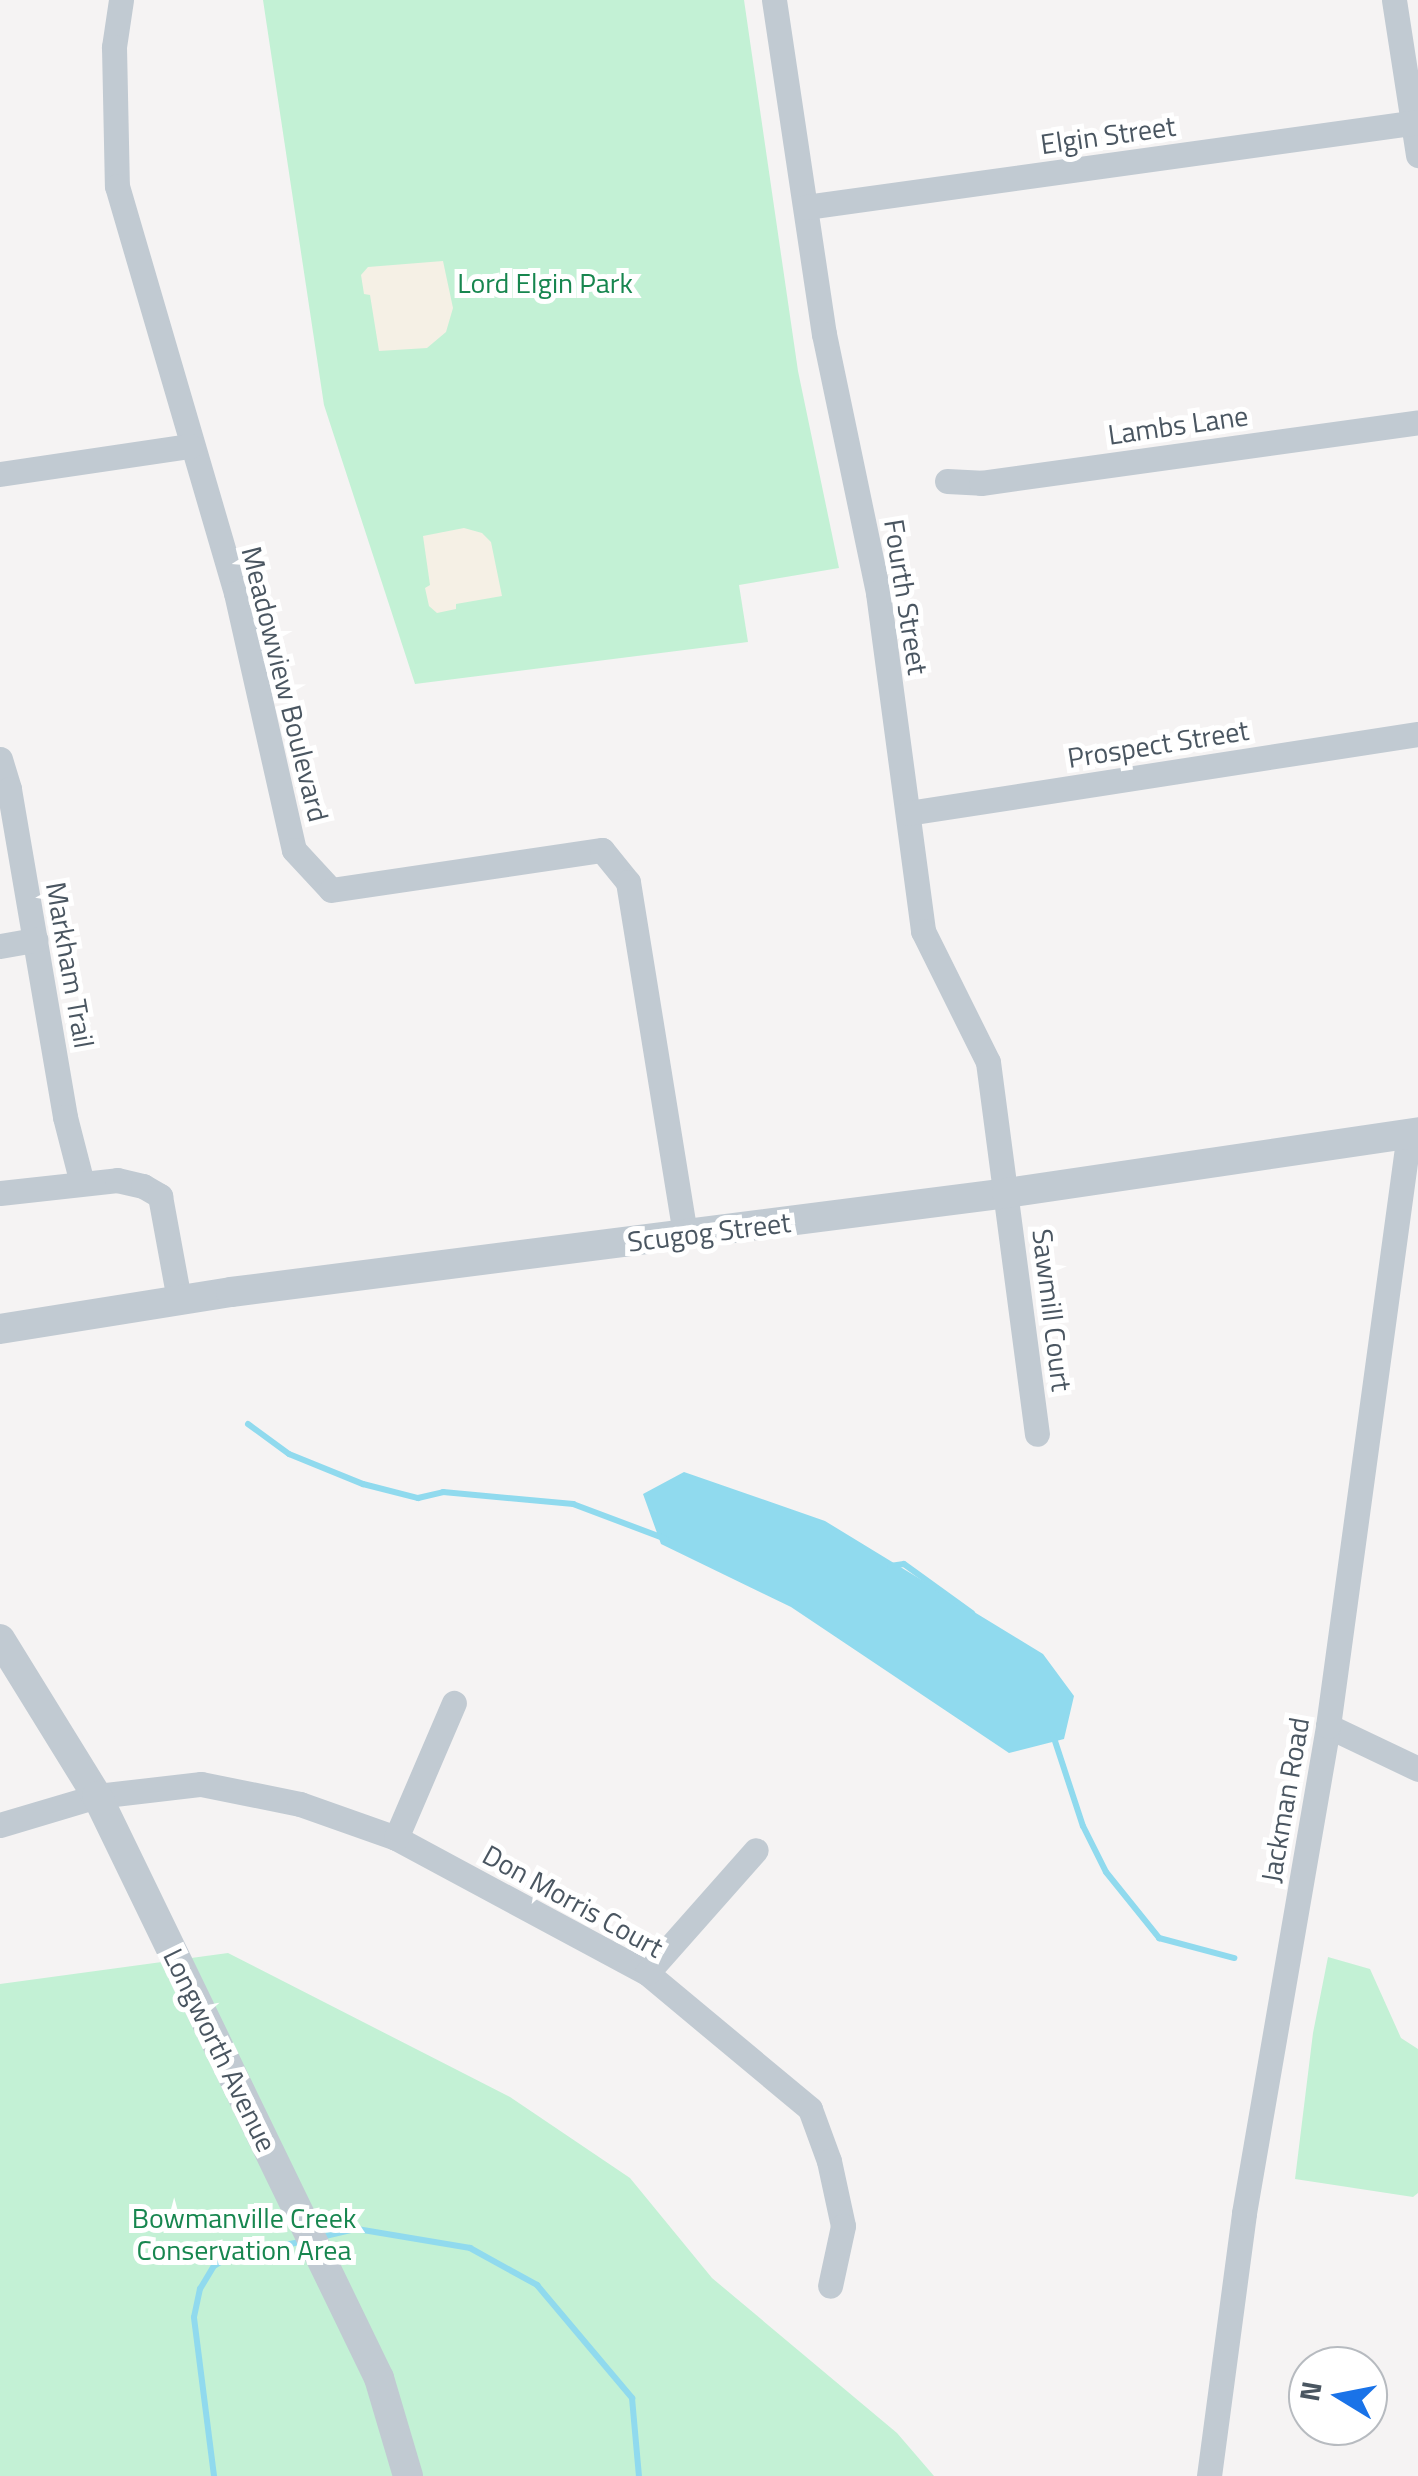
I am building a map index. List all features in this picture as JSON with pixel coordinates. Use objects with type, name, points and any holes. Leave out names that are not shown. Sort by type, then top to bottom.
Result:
[{"type":"street","name":"Meadowview Boulevard","points":[[121,0],[114,47],[117,186],[236,593],[294,850],[331,890],[602,850],[628,882],[685,1235]]},
{"type":"street","name":"Fourth Street","points":[[774,0],[824,334],[878,594],[923,930],[988,1062],[1007,1193]]},
{"type":"street","points":[[1394,0],[1418,156]]},
{"type":"street","name":"Elgin Street","points":[[806,207],[1415,122]]},
{"type":"street","name":"Lambs Lane","points":[[947,480],[981,483],[1418,422]]},
{"type":"street","points":[[0,474],[190,446]]},
{"type":"street","name":"Prospect Street","points":[[908,813],[1418,734]]},
{"type":"street","name":"Markham Trail","points":[[0,759],[10,789],[65,1116],[82,1183]]},
{"type":"street","points":[[0,946],[35,940]]},
{"type":"street","name":"Scugog Street","points":[[0,1329],[178,1300],[1007,1193],[1414,1132]]},
{"type":"street","name":"Jackman Road","points":[[1209,2476],[1244,2214],[1328,1726],[1414,1132]]},
{"type":"street","points":[[0,1193],[117,1180],[143,1186],[160,1196],[178,1300]]},
{"type":"street","name":"Sawmill Court","points":[[1007,1193],[1037,1434]]},
{"type":"street","name":"Longworth Avenue","points":[[0,1639],[97,1796],[380,2378],[408,2476]]},
{"type":"street","points":[[396,1838],[454,1703]]},
{"type":"street","points":[[1328,1726],[1418,1769]]},
{"type":"street","name":"Don Morris Court","points":[[0,1824],[97,1796],[202,1784],[300,1804],[396,1838],[646,1973],[810,2109],[829,2161],[843,2226],[830,2286]]},
{"type":"street","points":[[646,1973],[756,1850]]},
{"type":"green space","name":"Lord Elgin Park","points":[[263,0],[744,0],[798,371],[839,568],[739,585],[748,642],[415,684],[324,405]]},
{"type":"green space","name":"Bowmanville Creek Conservation Area","points":[[228,1953],[510,2097],[630,2178],[712,2278],[897,2433],[934,2476],[0,2476],[0,1984]]},
{"type":"green space","points":[[1328,1957],[1370,1969],[1401,2038],[1418,2049],[1418,2193],[1413,2197],[1295,2179],[1313,2033]]},
{"type":"sand","points":[[443,261],[453,308],[446,332],[427,348],[379,351],[370,295],[364,294],[361,275],[368,267]]},
{"type":"sand","points":[[464,528],[482,533],[491,542],[502,596],[456,604],[456,609],[437,613],[429,606],[425,588],[430,585],[423,536]]},
{"type":"water","points":[[684,1472],[825,1521],[1043,1654],[1074,1696],[1064,1739],[1009,1753],[791,1607],[661,1544],[643,1494]]},
{"type":"waterway","points":[[248,1424],[289,1454],[363,1484],[418,1498],[443,1492],[573,1504],[666,1539]]},
{"type":"waterway","points":[[890,1566],[904,1564],[972,1613]]},
{"type":"waterway","points":[[1053,1735],[1083,1826],[1106,1872],[1159,1938],[1234,1958]]},
{"type":"waterway","points":[[321,2237],[357,2229],[470,2248],[537,2285],[632,2398],[639,2476]]},
{"type":"waterway","points":[[214,2476],[194,2317],[200,2289],[214,2266],[229,2257],[304,2241]]}]
